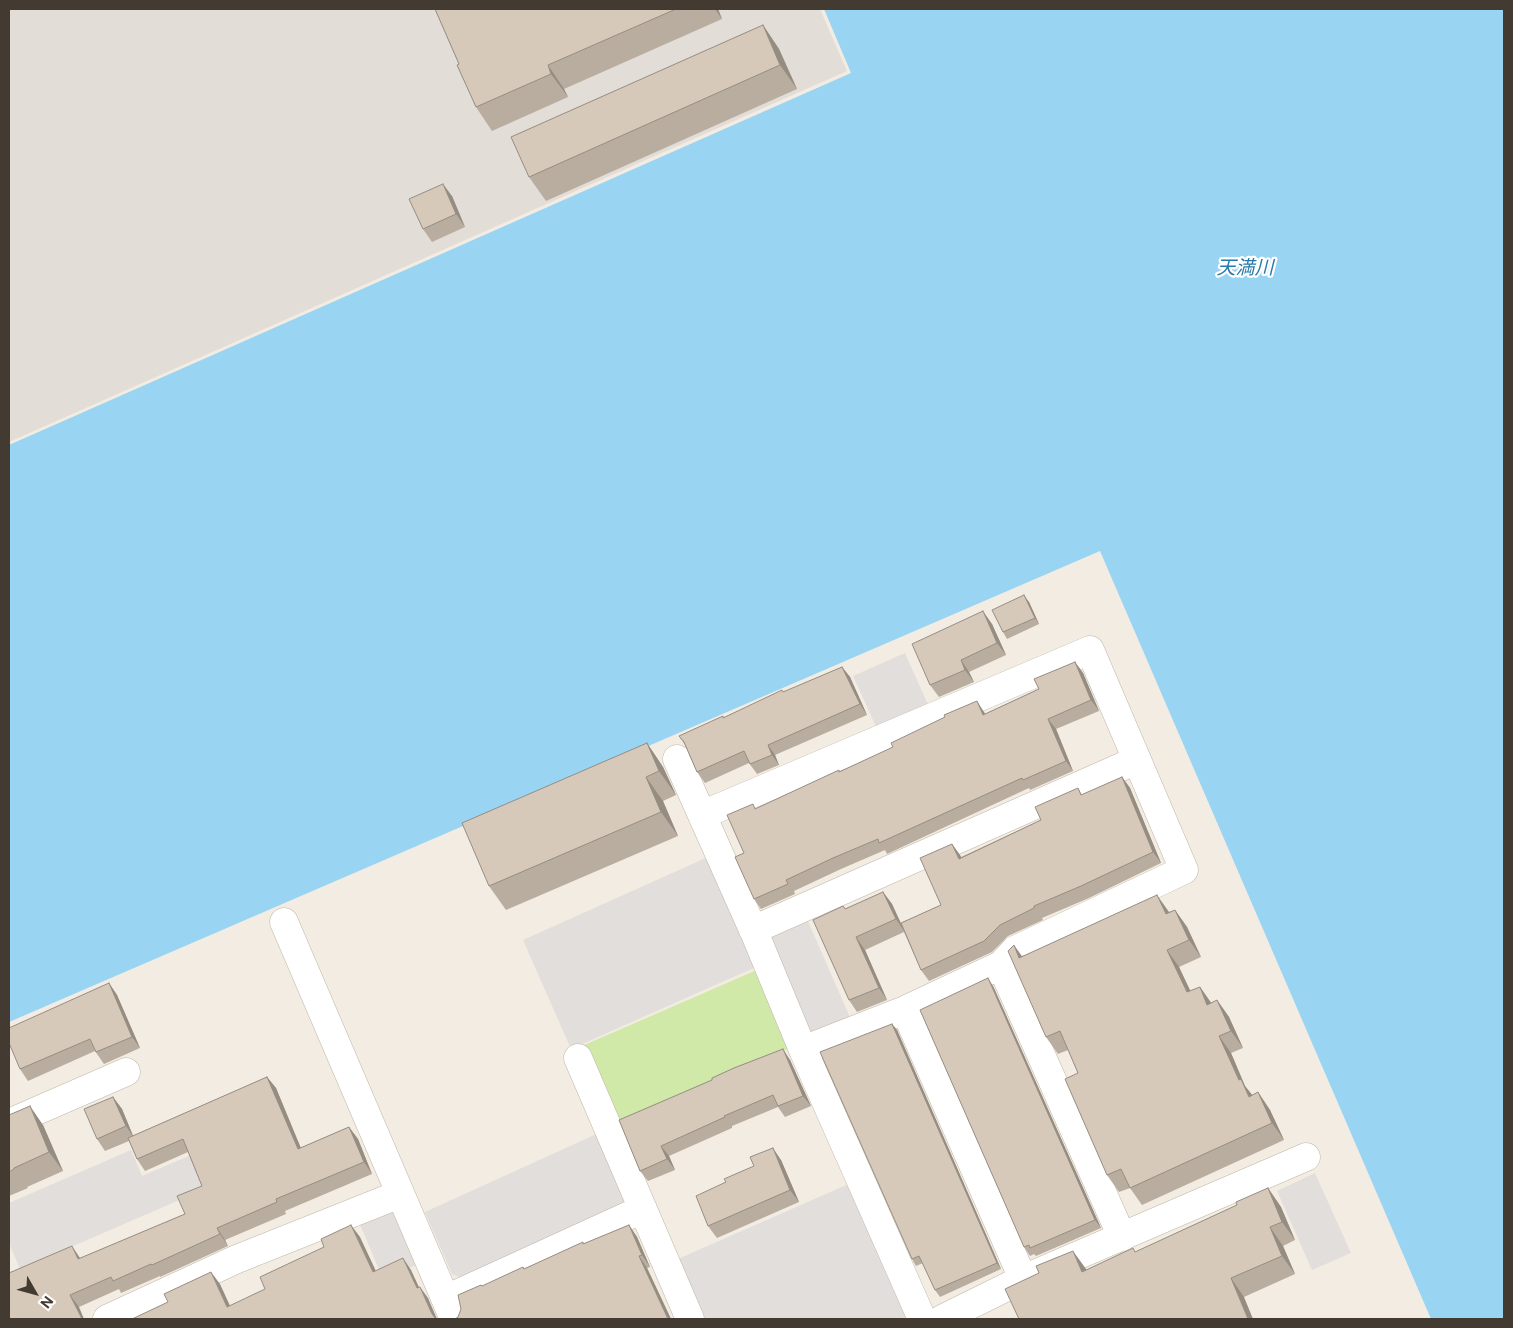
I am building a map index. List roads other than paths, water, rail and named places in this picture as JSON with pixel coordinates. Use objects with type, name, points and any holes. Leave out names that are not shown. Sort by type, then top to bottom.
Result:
[{"type":"street","points":[[702,815],[1090,650],[1184,870],[1014,950],[1001,965],[905,1010],[803,1050]]},
{"type":"street","points":[[677,759],[922,1319]]},
{"type":"street","points":[[753,930],[1137,760]]},
{"type":"street","points":[[284,922],[450,1309],[643,1209]]},
{"type":"street","points":[[1001,965],[1122,1236]]},
{"type":"street","points":[[905,1010],[1023,1279]]},
{"type":"street","points":[[578,1058],[643,1209],[683,1317]]},
{"type":"street","points":[[9,1123],[126,1072]]},
{"type":"street","points":[[942,1319],[1023,1279],[1306,1157]]},
{"type":"street","points":[[107,1319],[238,1259],[400,1194]]},
{"type":"water","name":"天満川","points":[[824,9],[1504,9],[1504,1319],[1431,1319],[1100,551],[9,1022],[9,445],[851,73]]}]
